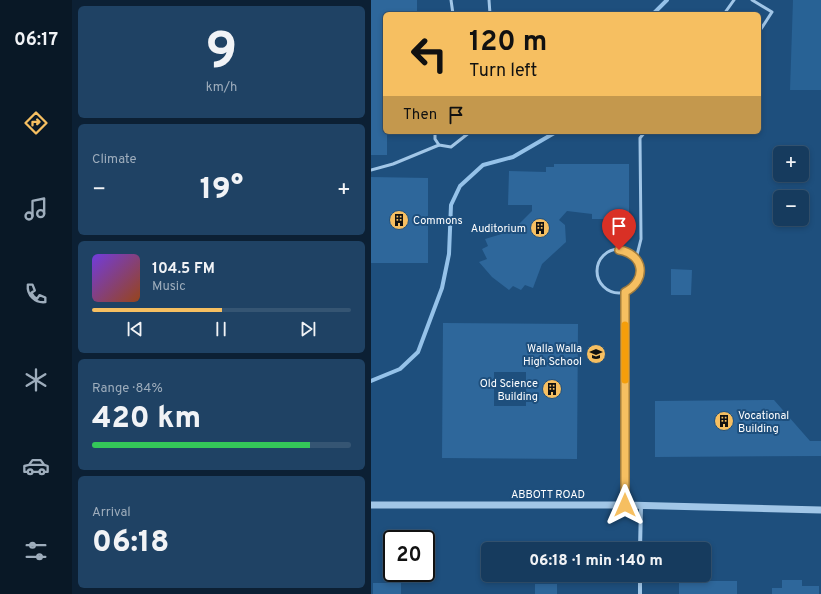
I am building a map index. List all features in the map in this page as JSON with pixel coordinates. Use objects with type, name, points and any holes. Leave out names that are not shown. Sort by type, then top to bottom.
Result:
[{"type":"street","name":"ABBOTT ROAD","points":[[371,505],[625,505],[821,510]]},
{"type":"street","points":[[640,542],[641,506]]},
{"type":"street","points":[[640,582],[640,594]]},
{"type":"lane","points":[[451,0],[453,12]]},
{"type":"lane","points":[[489,0],[491,12]]},
{"type":"lane","points":[[725,12],[734,0]]},
{"type":"lane","points":[[752,0],[772,12],[761,29]]},
{"type":"lane","points":[[435,134],[435,139],[439,145]]},
{"type":"lane","points":[[371,170],[393,164],[439,145],[451,148],[468,134]]},
{"type":"lane","points":[[636,259],[641,239],[640,138],[643,134]]},
{"type":"lane","points":[[619,250],[626,251],[636,259],[639,265],[639,278],[636,284],[625,292],[612,292],[601,284],[598,278],[598,264],[606,254],[619,250]]},
{"type":"lane","points":[[625,292],[625,505]]},
{"type":"shaded area","points":[[793,0],[821,0],[821,90],[790,90]]},
{"type":"building","points":[[371,0],[417,0],[417,12],[383,12],[383,134],[387,134],[387,155],[371,155]]},
{"type":"building","name":"Auditorium","points":[[554,164],[629,164],[629,219],[592,219],[592,214],[567,211],[559,220],[565,225],[566,242],[542,264],[533,288],[525,285],[521,290],[513,286],[509,290],[492,277],[479,262],[487,259],[482,249],[488,246],[485,239],[512,231],[532,211],[532,205],[508,205],[509,171],[546,172],[546,167],[554,167]]},
{"type":"building","name":"Commons","points":[[371,177],[428,178],[428,263],[371,263]]},
{"type":"building","points":[[671,269],[692,270],[691,295],[671,295]]},
{"type":"building","name":"Old Science Building","points":[[443,323],[578,324],[577,459],[442,458]],"holes":[[[494,372],[526,372],[526,406],[494,406]]]},
{"type":"building","name":"Vocational Building","points":[[774,400],[810,441],[821,441],[821,456],[655,457],[655,401]]},
{"type":"building","points":[[782,580],[802,580],[802,586],[819,586],[819,594],[772,594],[772,588],[782,588]]},
{"type":"building","points":[[737,581],[737,594],[679,594],[679,582]]},
{"type":"building","points":[[373,583],[401,583],[401,594],[373,594]]},
{"type":"building","points":[[535,584],[557,584],[557,594],[535,594]]},
{"type":"waterway","points":[[655,12],[667,0]]},
{"type":"waterway","points":[[371,381],[400,369],[418,352],[442,288],[449,254],[451,205],[460,186],[483,165],[513,157],[553,134]]},
{"type":"slow traffic","points":[[625,325],[625,380]]},
{"type":"place","name":"Commons","points":[[399,220]]},
{"type":"place","name":"Auditorium","points":[[540,228]]},
{"type":"place","name":"Walla Walla High School","points":[[596,354]]},
{"type":"place","name":"Old Science Building","points":[[552,389]]},
{"type":"place","name":"Vocational Building","points":[[724,421]]},
{"type":"route","points":[[619,250],[632,254],[641,271],[636,284],[625,292],[625,505]]}]
